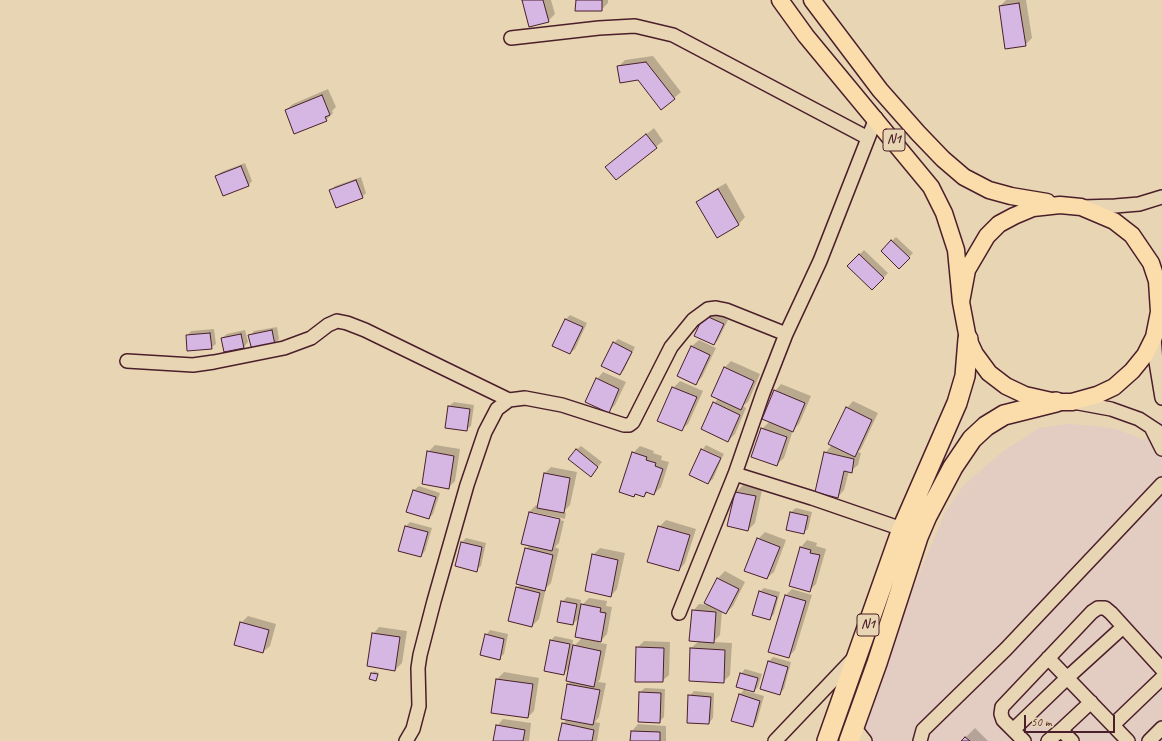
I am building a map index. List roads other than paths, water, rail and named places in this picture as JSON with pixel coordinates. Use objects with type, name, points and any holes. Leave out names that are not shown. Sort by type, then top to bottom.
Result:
[{"type":"highway","name":"N1","points":[[827,741],[902,529],[957,403],[965,376],[968,339]]},
{"type":"highway","name":"N1","points":[[856,736],[876,663],[918,537],[927,516],[953,467],[972,439],[986,426],[1004,415],[1064,402]]},
{"type":"main road","name":"N1","points":[[780,0],[806,36],[876,118],[931,186],[944,213],[956,250],[961,302]]},
{"type":"main road","name":"N1","points":[[812,0],[880,90],[943,159],[964,177],[988,190],[1011,196],[1060,204]]},
{"type":"main road","points":[[1060,204],[1081,207],[1114,221],[1132,235],[1151,263],[1157,281],[1161,307],[1154,337],[1145,355],[1132,371],[1114,387],[1097,395],[1064,402],[1024,395],[1006,386],[989,373],[975,354],[968,339],[961,302],[967,270],[987,236],[999,224],[1034,208],[1060,204]]},
{"type":"street","points":[[511,38],[599,28],[635,26],[673,36],[868,138]]},
{"type":"street","points":[[680,614],[736,474],[763,394],[786,334],[820,261],[876,118]]},
{"type":"street","points":[[1081,207],[1139,204],[1162,197]]},
{"type":"street","points":[[406,741],[413,729],[419,706],[418,668],[434,601],[467,486],[485,432],[497,409],[509,400],[525,398],[562,405],[610,421],[629,425],[633,422],[671,347],[694,320],[708,309],[716,308],[726,310],[786,334]]},
{"type":"street","points":[[127,361],[193,365],[214,362],[284,348],[311,338],[328,325],[337,321],[365,330],[509,400]]},
{"type":"street","points":[[1154,337],[1156,362],[1162,398]]},
{"type":"street","points":[[1064,402],[1111,409],[1139,419],[1162,434]]},
{"type":"street","points":[[1151,427],[1162,449]]},
{"type":"street","points":[[736,474],[902,529]]},
{"type":"street","points":[[920,741],[923,730],[1006,649],[1161,486],[1162,474]]},
{"type":"street","points":[[1024,741],[1002,720],[1002,707],[1098,608],[1105,608],[1162,669]]},
{"type":"street","points":[[1013,730],[1123,627]]},
{"type":"street","points":[[775,741],[857,655]]},
{"type":"street","points":[[1048,658],[1128,741]]},
{"type":"street","points":[[1112,725],[1162,678]]},
{"type":"street","points":[[1048,741],[1091,702]]},
{"type":"street","points":[[1148,741],[1162,728]]},
{"type":"street","points":[[1061,730],[1072,741]]}]
